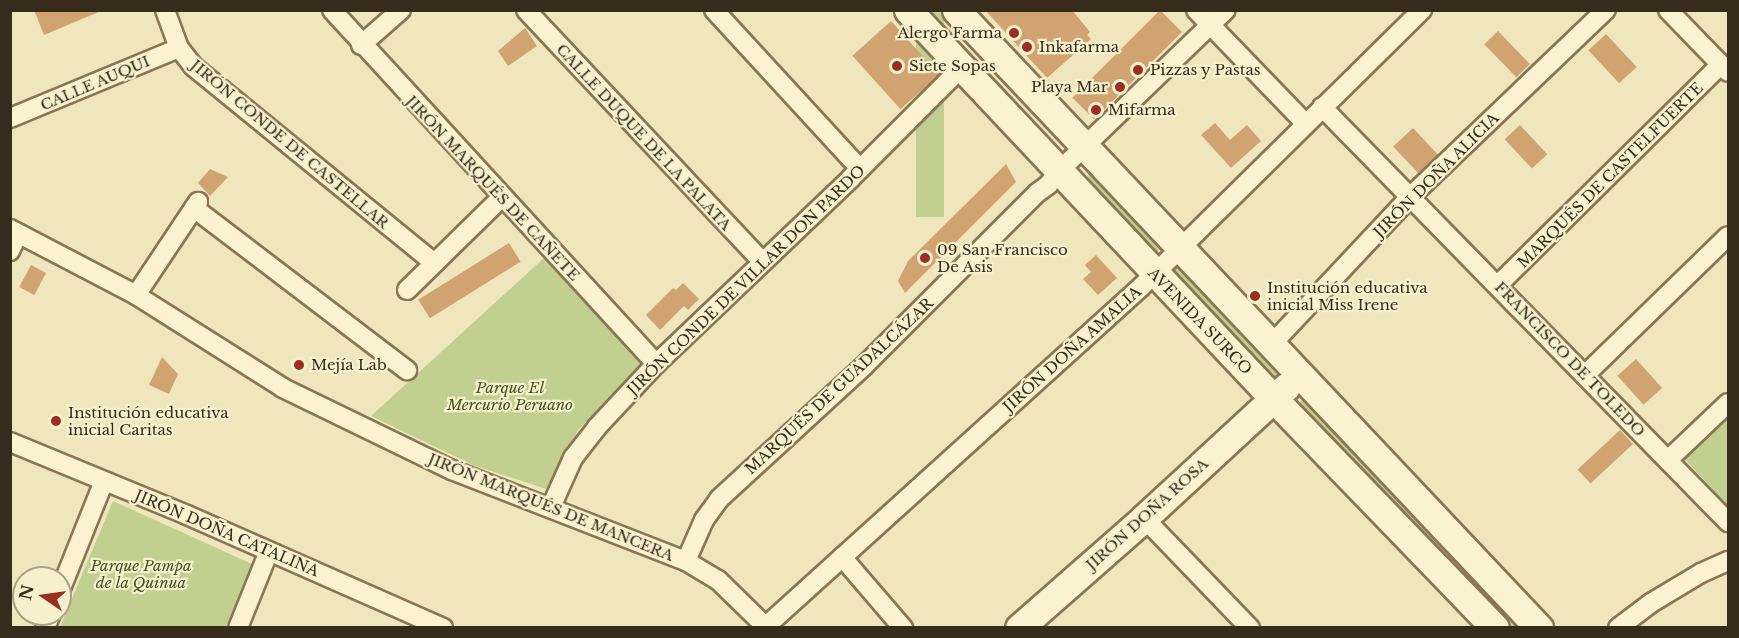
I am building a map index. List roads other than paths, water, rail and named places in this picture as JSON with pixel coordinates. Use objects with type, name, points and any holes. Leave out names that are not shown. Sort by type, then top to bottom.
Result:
[{"type":"main road","name":"AVENIDA SURCO","points":[[908,10],[1155,274],[1495,627]]},
{"type":"main road","points":[[956,10],[1179,249],[1539,627]]},
{"type":"main road","name":"JIRÓN DOÑA ROSA","points":[[1019,627],[1144,518],[1300,374]]},
{"type":"street","name":"JIRÓN CONDE DE CASTELLAR","points":[[165,10],[179,48],[199,72],[434,263]]},
{"type":"street","name":"JIRÓN MARQUÉS DE CAÑETE","points":[[332,10],[361,45],[656,364]]},
{"type":"street","points":[[361,45],[401,10]]},
{"type":"street","name":"CALLE DUQUE DE LA PALATA","points":[[526,10],[763,262]]},
{"type":"street","points":[[714,10],[860,169]]},
{"type":"street","points":[[1196,10],[1305,123]]},
{"type":"street","name":"MARQUÉS DE GUADALCÁZAR","points":[[686,561],[704,520],[719,499],[864,366],[1037,193],[1048,185],[1058,172],[1226,10]]},
{"type":"street","name":"JIRÓN DOÑA AMALIA","points":[[764,627],[1155,274],[1305,123],[1422,10]]},
{"type":"street","name":"JIRÓN DOÑA ALICIA","points":[[1271,345],[1410,197],[1606,10]]},
{"type":"street","points":[[1668,10],[1725,68]]},
{"type":"street","name":"CALLE AUQUI","points":[[10,118],[179,48]]},
{"type":"street","name":"JIRÓN CONDE DE VILLAR DON PARDO","points":[[551,507],[579,449],[656,364],[860,169],[961,68]]},
{"type":"street","name":"MARQUÉS DE CASTELFUERTE","points":[[1498,285],[1725,68]]},
{"type":"street","name":"FRANCISCO DE TOLEDO","points":[[1322,107],[1669,459],[1728,522]]},
{"type":"street","points":[[407,290],[502,197]]},
{"type":"street","points":[[136,295],[196,205],[406,370]]},
{"type":"street","points":[[10,251],[14,232]]},
{"type":"street","name":"JIRÓN MARQUÉS DE MANCERA","points":[[14,232],[136,295],[283,388],[452,470],[686,561],[718,580],[764,627]]},
{"type":"street","points":[[1585,375],[1728,236]]},
{"type":"street","points":[[1669,459],[1728,403]]},
{"type":"street","name":"JIRÓN DOÑA CATALINA","points":[[10,442],[269,551],[438,626]]},
{"type":"street","points":[[70,566],[104,481]]},
{"type":"street","points":[[1144,518],[1250,627]]},
{"type":"street","points":[[238,627],[269,551]]},
{"type":"street","points":[[842,557],[903,627]]},
{"type":"street","points":[[1618,627],[1661,597],[1701,573],[1728,561]]},
{"type":"place","name":"Alergo Farma","points":[[1014,33]]},
{"type":"place","name":"Inkafarma","points":[[1027,47]]},
{"type":"place","name":"Siete Sopas","points":[[897,66]]},
{"type":"place","name":"Pizzas y Pastas","points":[[1138,70]]},
{"type":"place","name":"Playa Mar","points":[[1120,87]]},
{"type":"place","name":"Mifarma","points":[[1096,110]]},
{"type":"place","name":"09 San Francisco De Asis","points":[[925,258]]},
{"type":"place","name":"Institución educativa inicial Miss Irene","points":[[1255,296]]},
{"type":"place","name":"Mejía Lab","points":[[299,365]]},
{"type":"place","name":"Institución educativa inicial Caritas","points":[[56,421]]},
{"type":"park label","name":"Parque El Mercurio Peruano","points":[[510,396]]},
{"type":"park label","name":"Parque Pampa de la Quinua","points":[[141,574]]}]
